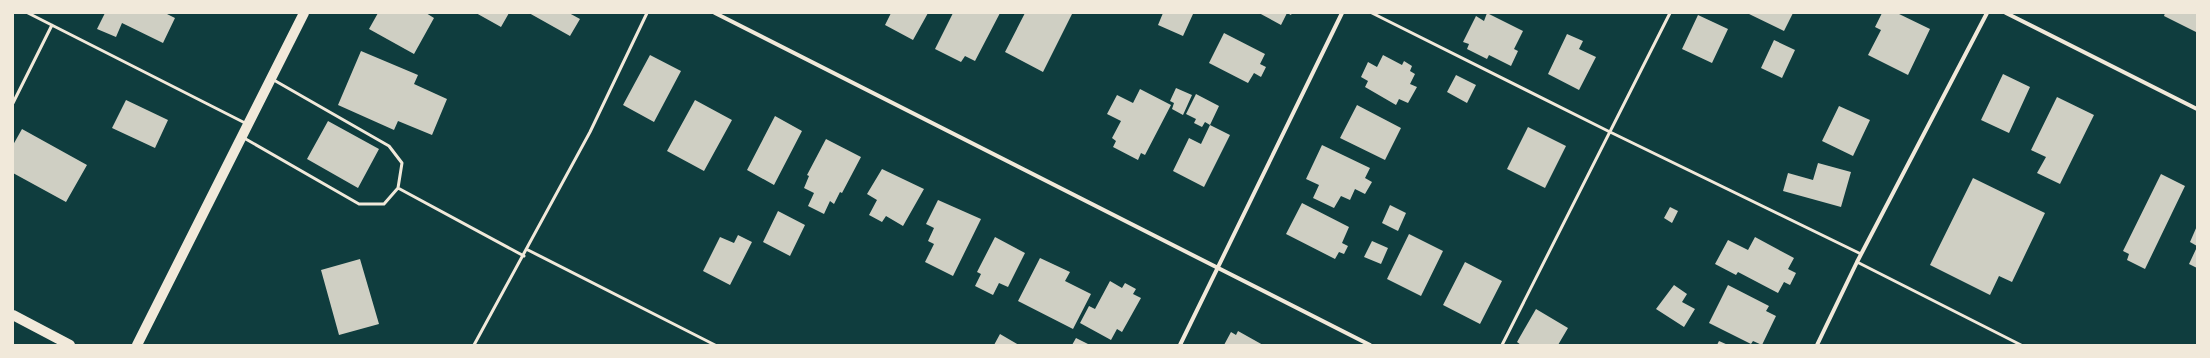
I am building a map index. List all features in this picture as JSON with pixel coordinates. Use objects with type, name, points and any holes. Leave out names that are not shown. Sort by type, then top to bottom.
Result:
[{"type":"main road","points":[[137,345],[304,13]]},
{"type":"main road","points":[[13,315],[70,345]]},
{"type":"street","points":[[716,13],[1370,345]]},
{"type":"street","points":[[1180,345],[1216,268],[1342,13]]},
{"type":"street","points":[[1817,345],[1861,254],[1987,13]]},
{"type":"street","points":[[2006,13],[2197,109]]},
{"type":"lane","points":[[28,13],[249,124]]},
{"type":"lane","points":[[474,345],[528,250],[590,132],[647,13]]},
{"type":"lane","points":[[1372,13],[1608,131],[1861,254]]},
{"type":"lane","points":[[1502,345],[1608,131],[1670,13]]},
{"type":"lane","points":[[13,103],[52,25]]},
{"type":"lane","points":[[242,137],[359,204],[384,204],[398,188],[402,163],[389,146],[272,78]]},
{"type":"lane","points":[[398,188],[524,256]]},
{"type":"lane","points":[[528,250],[715,345]]},
{"type":"lane","points":[[1857,262],[2021,345]]},
{"type":"building","points":[[105,13],[165,13],[175,18],[163,43],[122,23],[116,37],[97,29]]},
{"type":"building","points":[[378,13],[426,13],[434,18],[414,54],[369,29]]},
{"type":"building","points":[[476,13],[509,13],[501,27]]},
{"type":"building","points":[[529,13],[569,13],[580,19],[570,36]]},
{"type":"building","points":[[891,13],[928,13],[913,40],[885,25]]},
{"type":"building","points":[[953,13],[1000,13],[975,61],[965,56],[961,62],[935,49]]},
{"type":"building","points":[[1025,13],[1072,14],[1043,72],[1005,52]]},
{"type":"building","points":[[1163,13],[1193,14],[1183,36],[1158,25]]},
{"type":"building","points":[[1259,13],[1287,13],[1281,25]]},
{"type":"building","points":[[1487,13],[1523,31],[1514,49],[1518,51],[1511,66],[1489,55],[1487,59],[1467,49],[1469,44],[1463,42],[1476,16],[1484,21]]},
{"type":"building","points":[[1747,13],[1793,13],[1784,31]]},
{"type":"building","points":[[1882,13],[1897,13],[1930,29],[1908,75],[1868,55],[1881,30],[1875,27]]},
{"type":"building","points":[[2165,13],[2197,13],[2196,32],[2164,16]]},
{"type":"building","points":[[1698,15],[1728,29],[1712,63],[1682,49]]},
{"type":"building","points":[[1224,33],[1265,54],[1260,64],[1266,67],[1261,77],[1254,73],[1248,83],[1209,63]]},
{"type":"building","points":[[1567,34],[1583,41],[1579,49],[1596,57],[1579,90],[1548,74]]},
{"type":"building","points":[[1774,40],[1795,50],[1782,78],[1761,68]]},
{"type":"building","points":[[361,51],[418,75],[414,84],[447,99],[432,135],[398,121],[394,130],[338,105]]},
{"type":"building","points":[[650,55],[681,71],[654,122],[623,105]]},
{"type":"building","points":[[1383,55],[1402,65],[1404,61],[1412,66],[1410,71],[1415,74],[1410,84],[1417,87],[1408,103],[1399,99],[1396,105],[1365,87],[1368,81],[1361,77],[1368,62],[1377,67]]},
{"type":"building","points":[[2003,74],[2030,87],[2009,133],[1981,120]]},
{"type":"building","points":[[1456,75],[1476,85],[1467,103],[1447,92]]},
{"type":"building","points":[[1176,88],[1192,95],[1183,115],[1172,109],[1174,103],[1170,101]]},
{"type":"building","points":[[1140,89],[1171,105],[1145,155],[1141,153],[1138,160],[1113,147],[1116,141],[1112,138],[1121,121],[1107,114],[1117,95],[1133,103]]},
{"type":"building","points":[[1196,94],[1219,106],[1210,125],[1205,122],[1202,127],[1194,123],[1196,119],[1186,114]]},
{"type":"building","points":[[2057,97],[2094,115],[2060,184],[2037,173],[2046,157],[2031,150]]},
{"type":"building","points":[[126,100],[168,120],[155,148],[112,128]]},
{"type":"building","points":[[695,100],[732,120],[704,171],[667,151]]},
{"type":"building","points":[[1357,105],[1401,128],[1385,160],[1340,138]]},
{"type":"building","points":[[1839,106],[1870,120],[1853,156],[1822,141]]},
{"type":"building","points":[[775,116],[802,131],[774,185],[747,170]]},
{"type":"building","points":[[328,121],[379,149],[358,188],[307,159]]},
{"type":"building","points":[[1210,125],[1230,135],[1204,187],[1173,171],[1189,138],[1201,144]]},
{"type":"building","points":[[1528,127],[1566,146],[1545,188],[1507,169]]},
{"type":"building","points":[[22,129],[87,165],[66,202],[13,173],[13,145]]},
{"type":"building","points":[[826,139],[861,157],[842,193],[840,192],[834,204],[830,201],[824,214],[808,206],[814,193],[804,188],[809,176],[807,175]]},
{"type":"building","points":[[1322,145],[1370,168],[1365,178],[1372,182],[1365,194],[1355,189],[1350,200],[1341,196],[1334,208],[1313,198],[1319,185],[1306,179]]},
{"type":"building","points":[[1818,163],[1851,172],[1841,207],[1783,191],[1788,173],[1813,180]]},
{"type":"building","points":[[882,169],[924,189],[903,226],[886,216],[882,222],[869,215],[877,200],[867,194]]},
{"type":"building","points":[[2161,174],[2185,186],[2145,269],[2127,260],[2129,254],[2123,251]]},
{"type":"building","points":[[1973,178],[2045,213],[2012,282],[1999,276],[1990,295],[1930,265]]},
{"type":"building","points":[[938,200],[981,219],[953,276],[925,262],[934,244],[928,241],[934,228],[926,224]]},
{"type":"building","points":[[1302,203],[1349,227],[1342,243],[1348,246],[1344,254],[1339,252],[1335,259],[1286,234]]},
{"type":"building","points":[[1390,205],[1406,213],[1398,231],[1382,223]]},
{"type":"building","points":[[1670,207],[1678,211],[1672,223],[1664,218]]},
{"type":"building","points":[[778,211],[805,225],[790,256],[763,242]]},
{"type":"building","points":[[2197,226],[2197,246],[2190,242]]},
{"type":"building","points":[[1409,234],[1443,251],[1421,296],[1387,279]]},
{"type":"building","points":[[738,235],[752,242],[730,285],[703,271],[720,237],[734,243]]},
{"type":"building","points":[[995,237],[1025,253],[1008,287],[999,283],[993,295],[975,286],[981,274],[977,272]]},
{"type":"building","points":[[1755,237],[1794,258],[1788,269],[1796,273],[1790,285],[1784,282],[1778,293],[1738,272],[1736,275],[1715,264],[1728,240],[1748,250]]},
{"type":"building","points":[[1372,241],[1388,248],[1381,264],[1364,257]]},
{"type":"building","points":[[2197,247],[2197,268],[2189,264]]},
{"type":"building","points":[[1040,258],[1070,272],[1065,281],[1091,294],[1073,329],[1018,301]]},
{"type":"building","points":[[360,259],[379,324],[339,335],[321,270]]},
{"type":"building","points":[[1465,262],[1502,281],[1480,324],[1443,305]]},
{"type":"building","points":[[1110,281],[1122,288],[1125,283],[1136,289],[1133,294],[1141,298],[1122,332],[1117,329],[1111,340],[1080,323],[1089,306],[1095,309]]},
{"type":"building","points":[[1674,285],[1687,294],[1682,302],[1695,309],[1684,327],[1656,309]]},
{"type":"building","points":[[1728,285],[1769,306],[1766,311],[1776,316],[1762,345],[1753,341],[1751,344],[1709,323]]},
{"type":"building","points":[[1536,309],[1568,328],[1558,345],[1521,345],[1517,342]]},
{"type":"building","points":[[1238,331],[1263,345],[1224,345],[1231,332],[1236,335]]},
{"type":"building","points":[[1000,334],[1019,345],[994,345]]},
{"type":"building","points":[[1076,338],[1090,345],[1072,345]]},
{"type":"building","points":[[1719,341],[1728,345],[1717,345]]}]
